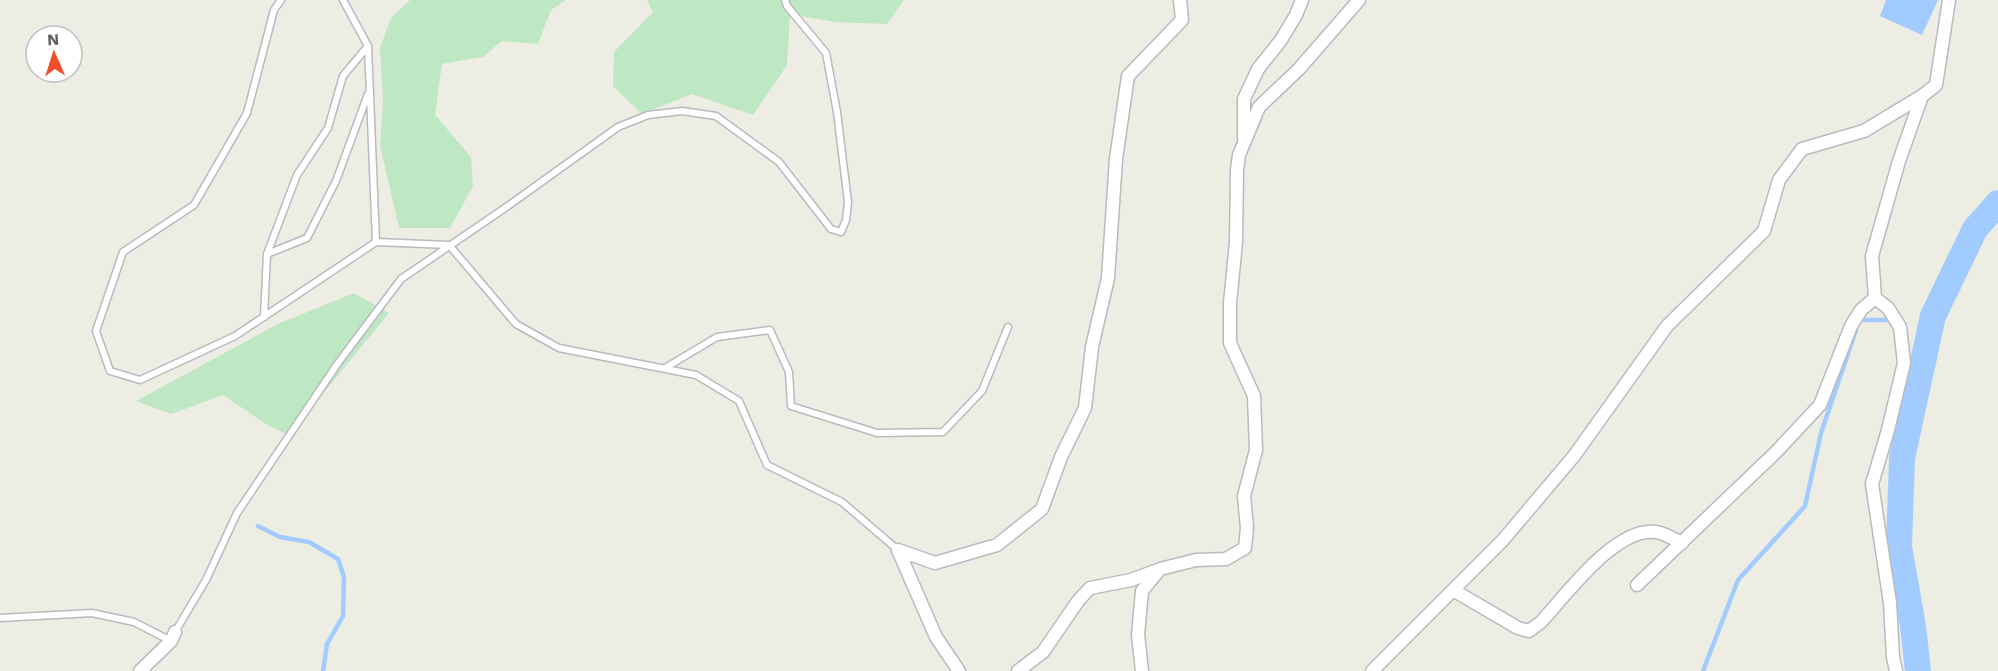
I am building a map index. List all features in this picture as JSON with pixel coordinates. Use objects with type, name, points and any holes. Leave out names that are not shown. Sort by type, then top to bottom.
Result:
[{"type":"street","points":[[898,550],[935,563],[998,545],[1042,509],[1061,457],[1085,408],[1092,347],[1107,278],[1116,159],[1128,76],[1182,20],[1180,0]]},
{"type":"street","points":[[1244,142],[1244,99],[1258,69],[1281,40],[1302,0]]},
{"type":"street","points":[[1018,671],[1042,652],[1090,588],[1131,580],[1160,569],[1196,560],[1226,559],[1245,548],[1247,528],[1244,496],[1256,450],[1254,396],[1230,343],[1230,303],[1236,242],[1237,170],[1244,142],[1259,107],[1299,69],[1359,0]]},
{"type":"street","points":[[1372,671],[1503,540],[1574,456],[1667,326],[1764,231],[1779,180],[1802,149],[1864,131],[1922,96],[1936,84],[1949,0]]},
{"type":"street","points":[[1896,671],[1890,603],[1872,484],[1904,363],[1900,327],[1888,308],[1875,298],[1872,256],[1899,161],[1922,96]]},
{"type":"street","points":[[1637,585],[1776,452],[1820,405],[1851,326],[1861,310],[1875,298]]},
{"type":"street","points":[[1453,590],[1518,628],[1529,631],[1541,622],[1602,555],[1636,533],[1657,532],[1682,543]]},
{"type":"street","points":[[898,550],[936,637],[959,671]]},
{"type":"street","points":[[1142,671],[1138,635],[1142,591],[1160,569]]},
{"type":"street","points":[[140,671],[173,637]]},
{"type":"lane","points":[[281,0],[273,10],[247,113],[194,205],[123,252],[96,331],[110,371],[140,380],[235,336],[376,242],[449,245],[516,324],[559,348],[696,375],[739,401],[767,465],[842,502],[898,550]]},
{"type":"lane","points":[[343,0],[368,46],[376,242]]},
{"type":"lane","points":[[0,618],[92,613],[134,622],[173,637],[206,580],[237,513],[338,363],[401,279],[618,127],[648,115],[682,111],[716,116],[779,162],[831,229],[841,232],[846,220],[848,202],[837,112],[826,52],[787,6],[785,0]]},
{"type":"lane","points":[[264,317],[267,254],[297,175],[328,128],[343,76],[368,46]]},
{"type":"lane","points":[[267,254],[308,238],[336,181],[369,89]]},
{"type":"lane","points":[[664,368],[717,337],[770,330],[789,372],[791,406],[877,433],[943,432],[982,391],[1008,327]]},
{"type":"green space","points":[[410,0],[566,0],[551,10],[538,44],[502,41],[483,57],[442,64],[435,115],[471,157],[473,186],[450,228],[399,228],[380,145],[383,101],[380,48],[391,18]]},
{"type":"green space","points":[[647,0],[904,0],[887,24],[834,22],[790,14],[787,65],[753,115],[692,94],[642,114],[613,86],[614,52],[653,12]]},
{"type":"green space","points":[[354,293],[389,313],[289,435],[269,426],[223,395],[171,414],[136,401],[278,324]]},
{"type":"water","points":[[1886,0],[1938,0],[1922,35],[1880,16]]},
{"type":"waterway","points":[[1918,671],[1913,626],[1899,547],[1902,458],[1933,316],[1975,229],[1998,203]]},
{"type":"waterway","points":[[1859,322],[1859,320],[1887,320]]},
{"type":"waterway","points":[[1703,671],[1738,580],[1805,506],[1821,433],[1856,330]]},
{"type":"waterway","points":[[258,526],[280,537],[309,542],[338,559],[344,577],[343,616],[327,644],[323,671]]}]
